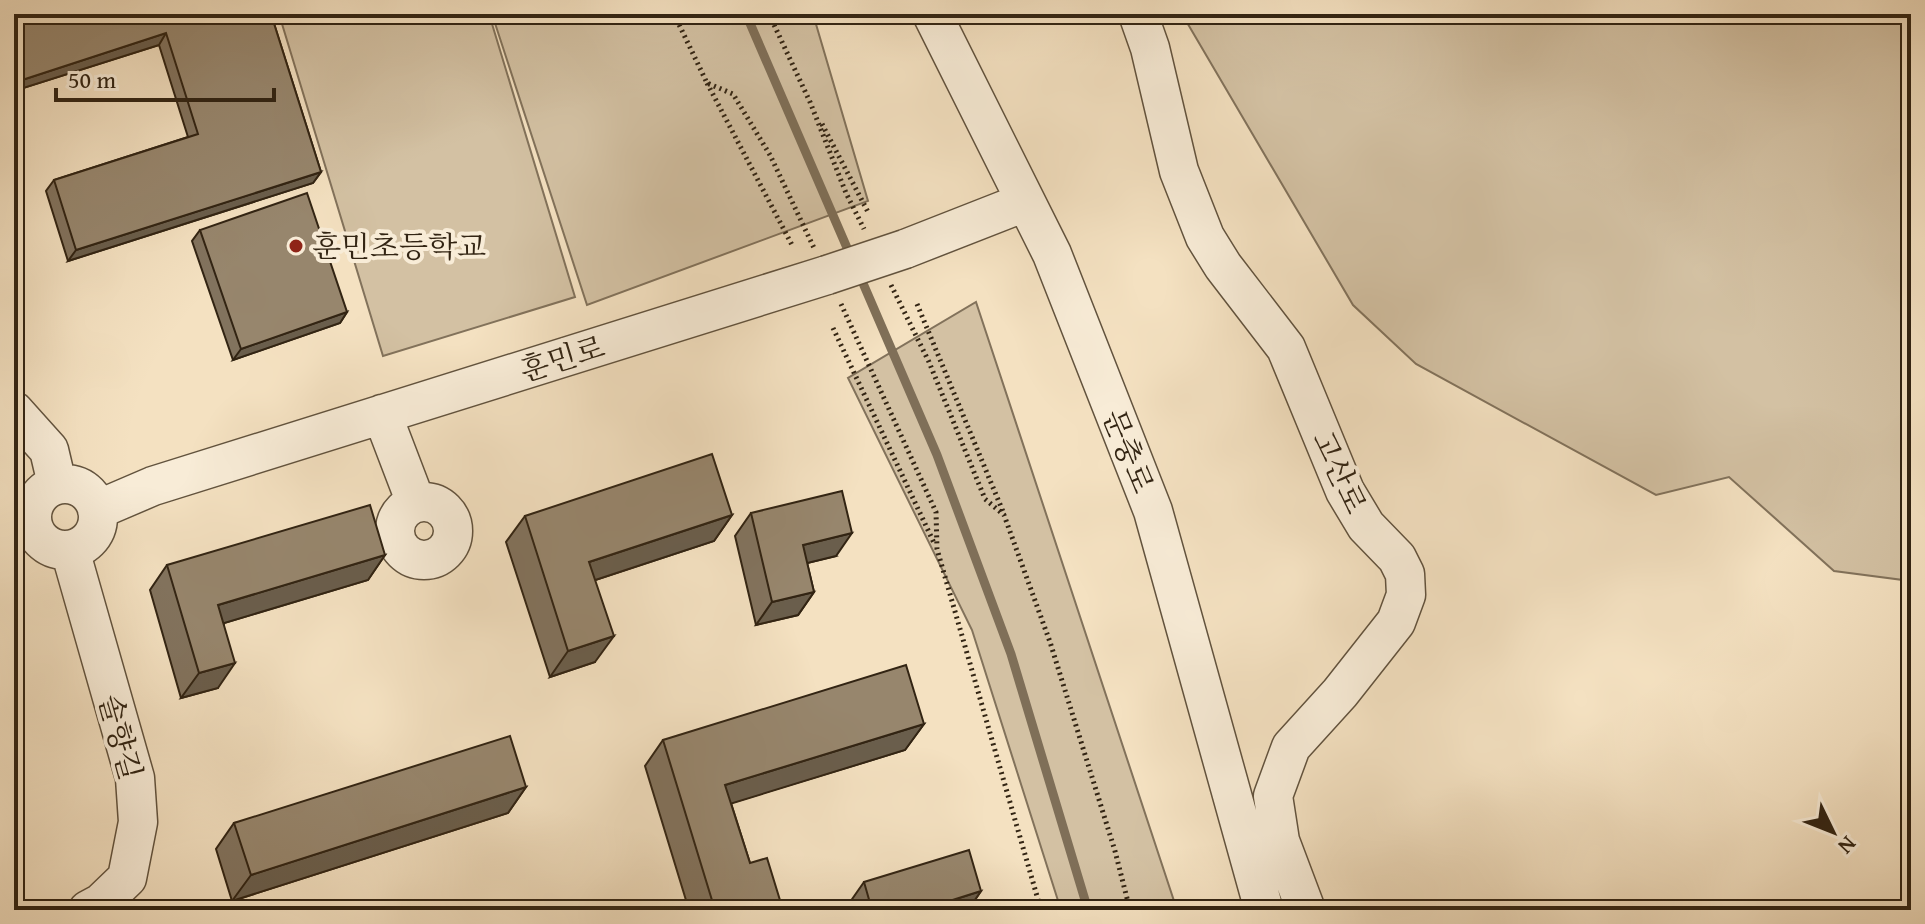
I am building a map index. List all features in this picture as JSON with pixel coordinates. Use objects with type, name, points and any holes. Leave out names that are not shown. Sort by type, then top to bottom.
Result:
[{"type":"street","name":"문충로","points":[[932,14],[1052,254],[1153,511],[1264,910]]},
{"type":"street","name":"고산로","points":[[1138,14],[1150,48],[1179,171],[1205,237],[1223,266],[1286,348],[1345,491],[1366,526],[1397,558],[1405,574],[1406,595],[1396,622],[1340,693],[1291,747],[1273,796],[1280,841],[1306,910]]},
{"type":"street","name":"훈민로","points":[[97,510],[153,486],[825,272],[896,263],[1025,202]]},
{"type":"street","points":[[14,411],[49,450],[57,484]]},
{"type":"street","points":[[382,414],[416,503]]},
{"type":"street","points":[[57,484],[70,484],[83,489],[92,498],[97,510],[98,523],[93,535],[81,546],[70,550],[45,544],[37,536],[31,521],[36,499],[45,489],[57,484]]},
{"type":"street","name":"솔향길","points":[[70,550],[135,778],[138,822],[127,878],[101,903],[88,910]]},
{"type":"path","points":[[674,14],[792,245]]},
{"type":"path","points":[[769,14],[810,102],[868,212]]},
{"type":"path","points":[[707,83],[733,94],[770,155],[936,512],[937,549]]},
{"type":"path","points":[[810,102],[846,193],[867,235]]},
{"type":"path","points":[[896,263],[929,362],[985,499],[1004,515]]},
{"type":"path","points":[[917,304],[1004,515],[1050,642],[1115,851],[1130,910]]},
{"type":"path","points":[[833,328],[937,549],[1041,910]]},
{"type":"shaded area","points":[[279,14],[489,14],[575,297],[383,356]]},
{"type":"shaded area","points":[[492,14],[813,14],[868,201],[587,305]]},
{"type":"shaded area","points":[[1182,14],[1911,14],[1911,581],[1834,571],[1729,477],[1656,495],[1416,364],[1353,305]]},
{"type":"shaded area","points":[[976,302],[1177,910],[1061,910],[972,630],[848,378]]},
{"type":"building","points":[[14,14],[271,14],[321,172],[76,250],[54,180],[198,134],[166,33],[16,82]]},
{"type":"building","points":[[307,193],[347,312],[241,349],[200,230]]},
{"type":"building","points":[[712,454],[732,515],[589,562],[614,636],[568,651],[525,516]]},
{"type":"building","points":[[842,491],[852,533],[803,545],[814,592],[772,602],[751,513]]},
{"type":"building","points":[[370,505],[385,555],[218,605],[235,663],[199,673],[167,565]]},
{"type":"building","points":[[906,665],[924,724],[725,785],[750,863],[767,858],[783,910],[715,910],[663,740]]},
{"type":"building","points":[[510,736],[526,787],[251,875],[234,823]]},
{"type":"building","points":[[969,850],[981,891],[921,910],[872,910],[864,882]]},
{"type":"waterway","points":[[746,14],[851,257]]},
{"type":"waterway","points":[[859,274],[937,455],[1011,654],[1088,910]]},
{"type":"place","name":"훈민초등학교","points":[[296,246]]}]
